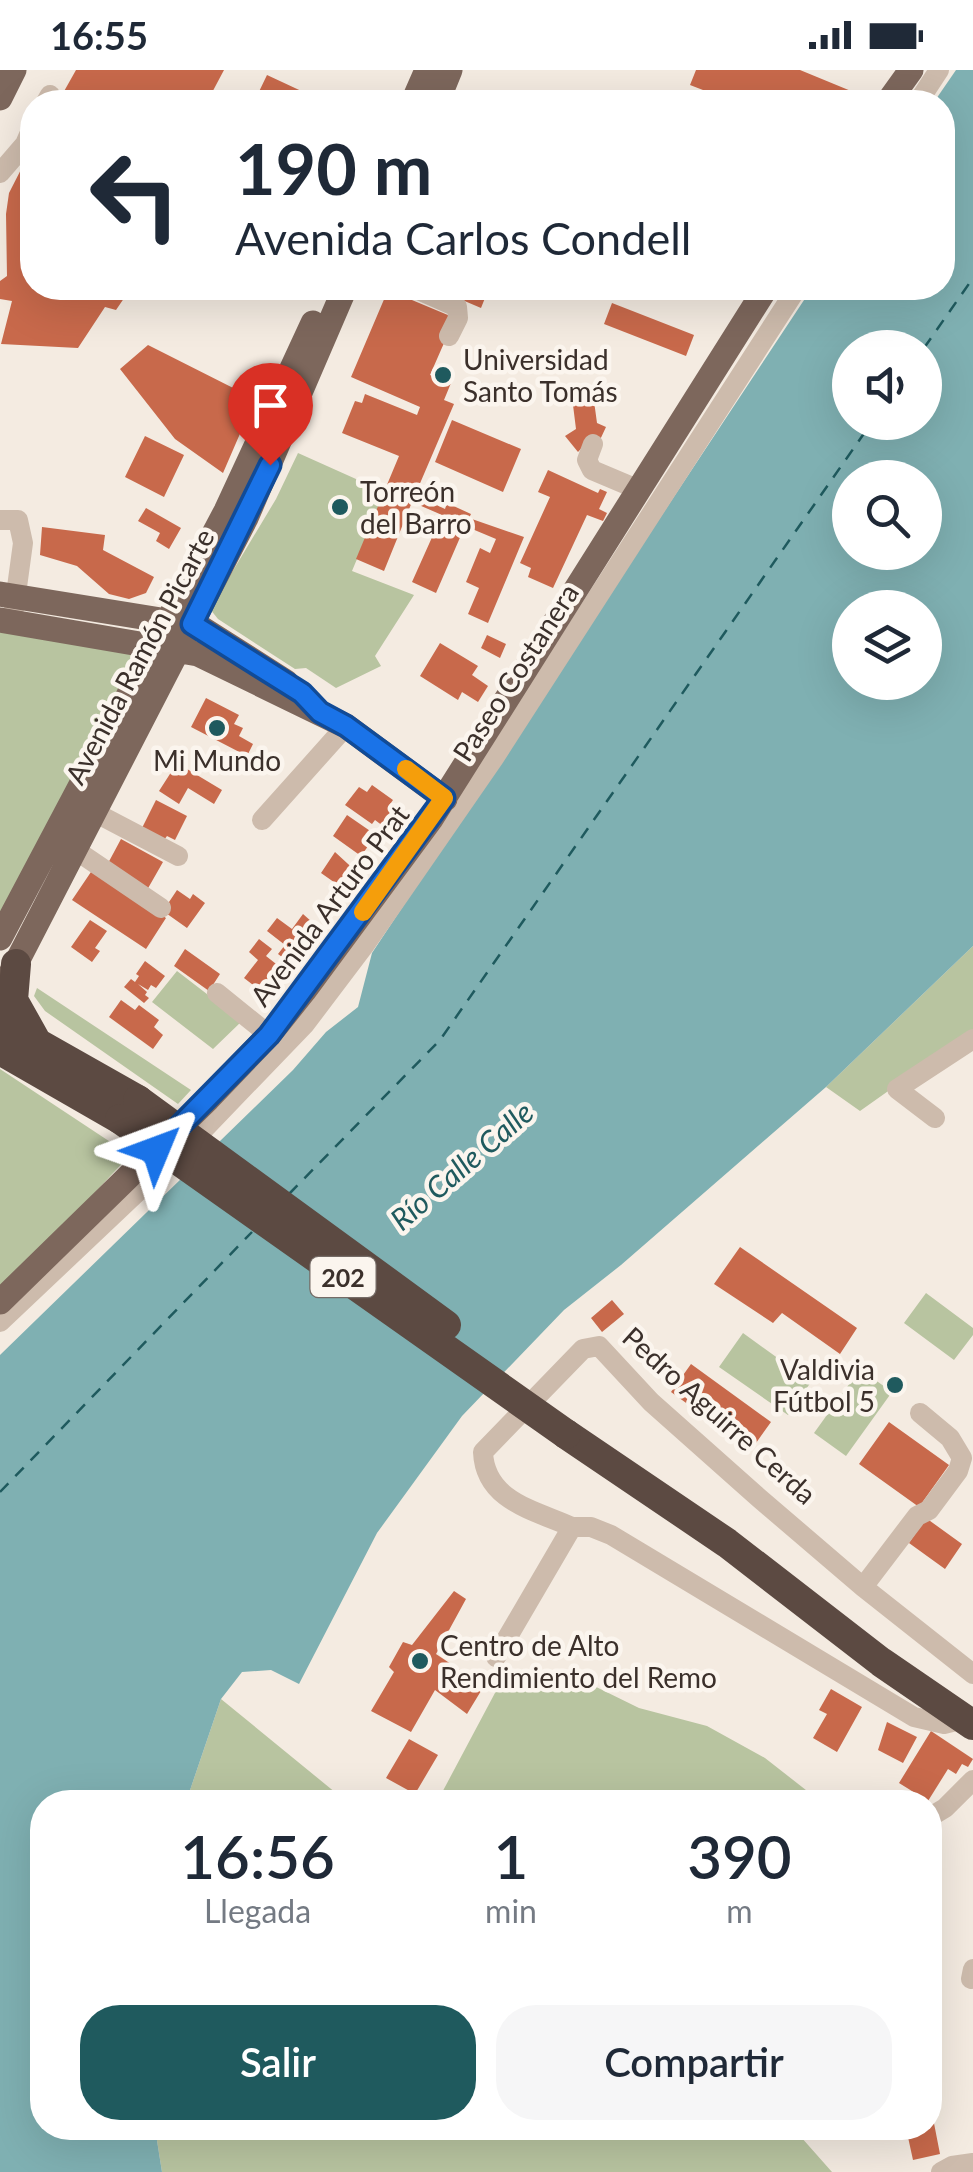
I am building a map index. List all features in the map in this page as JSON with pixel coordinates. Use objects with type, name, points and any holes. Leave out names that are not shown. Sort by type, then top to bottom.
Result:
[{"type":"highway","points":[[16,964],[13,1000],[38,1044]]},
{"type":"highway","name":"202","points":[[0,1022],[38,1044],[129,1109]]},
{"type":"highway","name":"202","points":[[0,1050],[129,1109]]},
{"type":"highway","name":"Pedro Aguirre Cerda","points":[[129,1109],[570,1426],[750,1536],[970,1717]]},
{"type":"main road","points":[[0,98],[14,70]]},
{"type":"main road","name":"Avenida Ramón Picarte","points":[[180,622],[226,511],[323,300]]},
{"type":"main road","name":"Avenida Ramón Picarte","points":[[0,938],[282,439],[340,300]]},
{"type":"main road","name":"Avenida Arturo Prat","points":[[0,1302],[269,1035],[444,798],[758,300]]},
{"type":"main road","points":[[7,608],[180,622],[302,693],[320,712]]},
{"type":"main road","points":[[7,608],[164,649],[198,654],[346,726],[444,798]]},
{"type":"main road","name":"Avenida Ramón Picarte","points":[[0,993],[74,849],[164,649]]},
{"type":"street","points":[[0,173],[20,149]]},
{"type":"street","points":[[441,300],[457,307],[459,312],[449,336]]},
{"type":"street","name":"Paseo Costanera","points":[[0,1322],[204,1130],[305,1024],[494,758],[789,300]]},
{"type":"street","points":[[593,444],[588,460],[592,470],[637,489]]},
{"type":"street","points":[[0,520],[18,520],[23,544],[7,608]]},
{"type":"street","points":[[262,820],[346,726]]},
{"type":"street","points":[[92,811],[178,856]]},
{"type":"street","points":[[74,849],[161,908]]},
{"type":"street","points":[[216,993],[269,1035]]},
{"type":"street","points":[[936,1118],[897,1089],[973,1039]]},
{"type":"street","name":"Pedro Aguirre Cerda","points":[[970,1717],[944,1724],[914,1717],[610,1534],[572,1527],[498,1491],[484,1470],[483,1452],[584,1349],[600,1346],[651,1402],[863,1587],[973,1674]]},
{"type":"street","points":[[863,1587],[917,1516],[930,1510],[961,1467],[961,1453],[950,1438],[920,1413]]},
{"type":"street","points":[[496,1657],[572,1527]]},
{"type":"street","points":[[942,1809],[973,1780]]},
{"type":"green space","points":[[298,453],[385,492],[352,571],[414,595],[375,656],[381,666],[336,688],[306,668],[295,669],[218,619],[210,609],[276,499]]},
{"type":"green space","points":[[0,627],[130,651],[137,659],[0,922]]},
{"type":"green space","points":[[973,946],[973,1031],[860,1111],[826,1087]]},
{"type":"green space","points":[[177,971],[242,1021],[213,1049],[152,1002]]},
{"type":"green space","points":[[37,988],[191,1090],[178,1104],[45,1011],[34,996]]},
{"type":"green space","points":[[0,1069],[130,1155],[0,1288]]},
{"type":"green space","points":[[926,1293],[973,1328],[973,1335],[954,1360],[904,1323]]},
{"type":"green space","points":[[743,1333],[811,1382],[788,1415],[719,1367]]},
{"type":"green space","points":[[860,1369],[892,1392],[846,1456],[814,1433]]},
{"type":"green space","points":[[504,1676],[584,1681],[639,1708],[707,1726],[765,1758],[806,1790],[443,1790]]},
{"type":"green space","points":[[221,1699],[332,1790],[190,1790]]},
{"type":"green space","points":[[157,2140],[804,2140],[832,2172],[162,2172]]},
{"type":"water","name":"Río Calle Calle","points":[[956,70],[973,70],[973,946],[826,1087],[564,1310],[462,1416],[377,1533],[299,1684],[271,1670],[242,1672],[221,1699],[190,1790],[30,1790],[30,2140],[157,2140],[162,2172],[0,2172],[0,1355],[293,1070],[326,1032],[358,1007],[372,953],[804,300],[955,300],[955,90],[942,90]]},
{"type":"building","points":[[76,70],[224,70],[213,90],[65,90]]},
{"type":"building","points":[[696,70],[800,70],[849,90],[703,90],[690,85]]},
{"type":"building","points":[[267,75],[299,90],[260,90]]},
{"type":"building","points":[[20,171],[20,300],[123,300],[116,310],[105,307],[78,348],[1,344],[12,301],[0,299],[0,281],[7,276],[9,193]]},
{"type":"building","points":[[384,300],[412,300],[455,318],[430,375],[451,383],[444,400],[454,404],[415,495],[445,509],[447,503],[471,514],[469,518],[524,537],[488,623],[468,614],[479,588],[466,582],[480,548],[490,553],[496,539],[465,526],[436,593],[412,582],[442,515],[412,502],[384,571],[356,559],[399,456],[342,433],[355,401],[362,403],[365,394],[417,415],[420,407],[351,377]]},
{"type":"building","points":[[462,300],[484,300],[481,308]]},
{"type":"building","points":[[612,303],[694,335],[686,356],[604,324]]},
{"type":"building","points":[[148,345],[255,399],[223,473],[175,439],[120,369]]},
{"type":"building","points":[[594,401],[597,423],[606,427],[599,442],[590,439],[578,452],[565,436],[576,429],[573,405]]},
{"type":"building","points":[[452,420],[521,449],[503,492],[435,462]]},
{"type":"building","points":[[145,436],[184,455],[164,497],[125,477]]},
{"type":"building","points":[[548,470],[598,493],[600,489],[607,492],[599,509],[607,513],[603,521],[587,515],[553,588],[528,577],[531,568],[520,563],[550,497],[538,492]]},
{"type":"building","points":[[146,508],[181,528],[169,549],[156,541],[160,533],[138,521]]},
{"type":"building","points":[[42,527],[105,535],[103,550],[154,577],[146,593],[129,599],[109,594],[77,566],[40,555]]},
{"type":"building","points":[[487,635],[506,644],[500,658],[481,648]]},
{"type":"building","points":[[440,643],[478,666],[472,675],[488,686],[478,702],[462,692],[458,700],[420,676]]},
{"type":"building","name":"Mi Mundo","points":[[206,698],[239,715],[234,724],[243,728],[239,736],[253,744],[247,756],[191,727]]},
{"type":"building","points":[[177,763],[222,790],[214,804],[188,788],[179,804],[159,791]]},
{"type":"building","points":[[372,785],[393,800],[388,807],[398,814],[387,829],[375,820],[372,824],[345,805],[359,787],[367,792]]},
{"type":"building","points":[[156,800],[187,816],[175,840],[140,832]]},
{"type":"building","points":[[347,815],[376,835],[361,856],[333,836]]},
{"type":"building","points":[[121,839],[163,862],[147,890],[106,867]]},
{"type":"building","points":[[335,852],[360,875],[348,892],[321,873]]},
{"type":"building","points":[[93,869],[166,918],[146,949],[72,900]]},
{"type":"building","points":[[177,890],[190,899],[193,894],[205,903],[187,928],[163,911]]},
{"type":"building","points":[[303,914],[312,922],[307,929],[316,936],[290,963],[278,954],[285,945],[267,931],[277,918],[292,929]]},
{"type":"building","points":[[90,920],[107,931],[95,948],[100,951],[92,962],[71,947]]},
{"type":"building","points":[[259,939],[272,949],[266,956],[285,971],[266,995],[244,978],[258,960],[249,952]]},
{"type":"building","points":[[185,949],[220,974],[209,991],[174,966]]},
{"type":"building","points":[[145,961],[165,976],[156,988],[151,985],[148,990],[138,984],[149,998],[144,1003],[124,987],[131,979],[135,982]]},
{"type":"building","points":[[121,1000],[135,1010],[139,1005],[159,1020],[154,1027],[163,1035],[153,1049],[109,1017]]},
{"type":"building","points":[[740,1247],[857,1328],[840,1354],[782,1313],[773,1323],[714,1284]]},
{"type":"building","points":[[612,1300],[624,1314],[602,1332],[591,1318]]},
{"type":"building","points":[[691,1364],[771,1422],[751,1450],[671,1392]]},
{"type":"building","points":[[889,1422],[949,1465],[919,1507],[859,1464]]},
{"type":"building","points":[[926,1518],[962,1544],[945,1569],[909,1543]]},
{"type":"building","name":"Centro de Alto Rendimiento del Remo","points":[[454,1591],[466,1599],[436,1654],[484,1686],[467,1714],[435,1690],[411,1732],[371,1711],[394,1672],[389,1667],[403,1642],[412,1645]]},
{"type":"building","points":[[831,1689],[862,1707],[837,1752],[813,1738],[827,1714],[819,1710]]},
{"type":"building","points":[[887,1722],[917,1737],[903,1763],[878,1750]]},
{"type":"building","points":[[931,1731],[973,1759],[968,1767],[962,1764],[956,1774],[948,1769],[935,1790],[910,1790],[899,1783]]},
{"type":"building","points":[[409,1739],[438,1755],[417,1790],[408,1790],[386,1778]]},
{"type":"building","points":[[909,2140],[937,2140],[940,2154],[913,2160]]},
{"type":"ferry route","points":[[937,330],[973,278]]},
{"type":"ferry route","points":[[289,1194],[440,1040],[859,440]]},
{"type":"ferry route","points":[[0,1492],[252,1232]]},
{"type":"slow traffic","points":[[363,912],[444,798],[406,769]]},
{"type":"place","name":"Universidad Santo Tomás","points":[[443,375]]},
{"type":"place","name":"Torreón del Barro","points":[[340,507]]},
{"type":"place","name":"Mi Mundo","points":[[217,728]]},
{"type":"place","name":"Valdivia Fútbol 5","points":[[895,1385]]},
{"type":"place","name":"Centro de Alto Rendimiento del Remo","points":[[420,1661]]},
{"type":"route","points":[[156,1150],[269,1035],[444,798],[346,726],[320,712],[302,693],[192,624],[270,465]]}]
